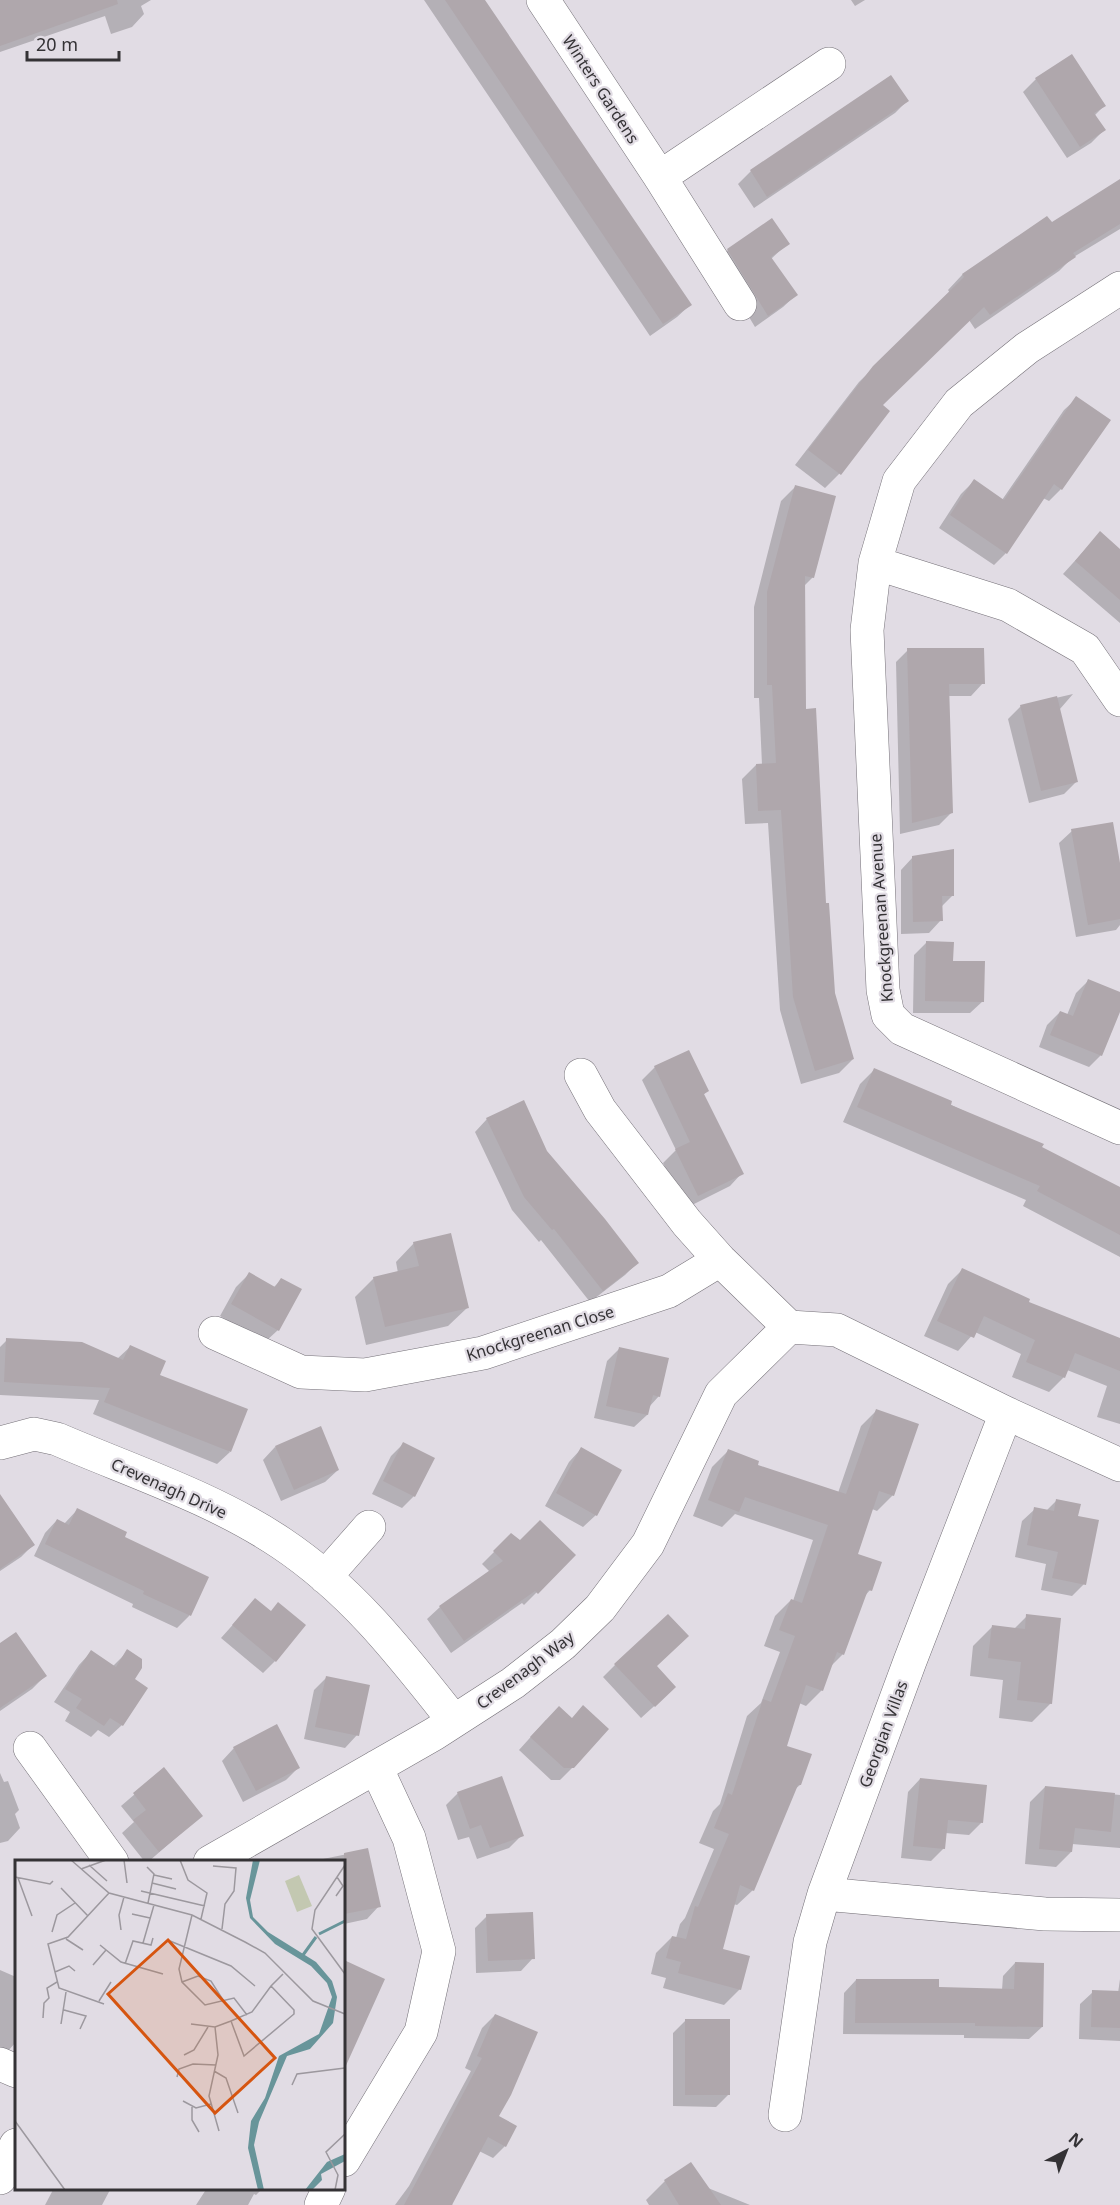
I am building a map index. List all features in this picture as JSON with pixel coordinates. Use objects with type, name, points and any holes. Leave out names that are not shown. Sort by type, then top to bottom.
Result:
[{"type":"street","name":"Winters Gardens","points":[[543,0],[660,177],[740,304]]},
{"type":"street","points":[[660,177],[829,64]]},
{"type":"street","name":"Knockgreenan Avenue","points":[[1120,288],[1027,348],[959,403],[899,481],[875,563],[867,630],[883,990],[888,1015],[902,1029],[1120,1128]]},
{"type":"street","points":[[875,563],[1008,604],[1085,649],[1120,700]]},
{"type":"street","points":[[581,1075],[600,1110],[687,1223],[720,1260],[789,1327],[837,1330],[1120,1466]]},
{"type":"street","name":"Knockgreenan Close","points":[[215,1333],[301,1372],[365,1375],[483,1353],[669,1291],[720,1260]]},
{"type":"street","name":"Crevenagh Way","points":[[213,1860],[454,1721],[513,1683],[563,1644],[600,1608],[648,1544],[722,1394],[789,1327]]},
{"type":"street","name":"Georgian Villas","points":[[785,2115],[810,1942],[824,1894],[910,1661],[1006,1413]]},
{"type":"street","name":"Crevenagh Drive","points":[[0,1443],[34,1434],[57,1439],[216,1507],[280,1543],[357,1604],[392,1641],[454,1721]]},
{"type":"street","points":[[325,1577],[369,1527]]},
{"type":"street","points":[[30,1748],[111,1860]]},
{"type":"street","points":[[345,2158],[421,2032],[439,1951],[410,1838],[376,1767]]},
{"type":"street","points":[[824,1894],[1045,1914],[1120,1915]]},
{"type":"street","points":[[0,2064],[15,2071]]},
{"type":"street","points":[[0,2178],[15,2147]]},
{"type":"street","points":[[321,2205],[328,2190]]},
{"type":"building","points":[[0,0],[117,0],[118,4],[0,46]]},
{"type":"building","points":[[445,0],[485,0],[692,305],[663,324]]},
{"type":"building","points":[[1072,54],[1106,106],[1094,113],[1106,130],[1080,147],[1035,78]]},
{"type":"building","points":[[891,75],[909,101],[767,197],[750,170]]},
{"type":"building","points":[[1120,179],[1120,224],[1073,253],[1076,257],[990,315],[984,307],[883,405],[890,411],[841,475],[808,450],[873,366],[964,277],[962,274],[1047,216],[1052,222]]},
{"type":"building","points":[[772,218],[790,244],[771,257],[798,295],[768,316],[727,249]]},
{"type":"building","points":[[1076,396],[1111,420],[1062,490],[1054,484],[1007,554],[950,515],[974,479],[1004,500]]},
{"type":"building","points":[[795,485],[836,496],[814,578],[805,576],[806,709],[816,708],[826,903],[829,903],[835,993],[854,1059],[815,1071],[793,997],[781,810],[758,811],[756,764],[776,763],[772,685],[767,685],[767,592]]},
{"type":"building","points":[[1100,531],[1120,549],[1120,600],[1075,561]]},
{"type":"building","points":[[907,648],[984,648],[985,684],[949,684],[953,813],[912,823]]},
{"type":"building","points":[[1057,696],[1078,782],[1041,791],[1020,705]]},
{"type":"building","points":[[1113,822],[1120,863],[1120,919],[1088,925],[1071,829]]},
{"type":"building","points":[[954,849],[954,896],[942,896],[943,921],[913,922],[912,856]]},
{"type":"building","points":[[926,941],[954,942],[953,961],[985,961],[984,1002],[925,1001]]},
{"type":"building","points":[[1088,979],[1120,992],[1120,1012],[1102,1056],[1050,1035],[1060,1011],[1073,1016]]},
{"type":"building","points":[[689,1050],[709,1091],[704,1094],[744,1174],[698,1196],[675,1149],[690,1142],[654,1066]]},
{"type":"building","points":[[874,1068],[952,1101],[951,1105],[1044,1144],[1042,1147],[1120,1187],[1120,1235],[1037,1191],[1040,1186],[857,1107]]},
{"type":"building","points":[[524,1100],[547,1151],[639,1263],[603,1291],[554,1229],[552,1230],[524,1197],[486,1118]]},
{"type":"building","points":[[451,1233],[469,1308],[385,1327],[373,1277],[419,1266],[413,1242]]},
{"type":"building","points":[[962,1268],[1030,1299],[1029,1302],[1120,1338],[1120,1371],[1075,1353],[1065,1378],[1026,1362],[1035,1340],[984,1316],[974,1338],[937,1321]]},
{"type":"building","points":[[249,1272],[275,1287],[281,1278],[302,1289],[279,1331],[231,1304]]},
{"type":"building","points":[[6,1338],[82,1342],[123,1360],[130,1345],[166,1361],[160,1375],[248,1409],[231,1452],[104,1402],[110,1388],[4,1382]]},
{"type":"building","points":[[619,1347],[669,1358],[660,1397],[653,1395],[648,1415],[606,1406]]},
{"type":"building","points":[[876,1409],[919,1424],[894,1496],[879,1491],[858,1554],[882,1562],[872,1591],[868,1590],[844,1655],[837,1652],[823,1691],[806,1685],[787,1746],[812,1754],[801,1785],[798,1785],[754,1891],[740,1885],[723,1949],[750,1956],[741,1990],[678,1973],[681,1962],[666,1958],[672,1936],[686,1939],[695,1906],[698,1907],[729,1834],[714,1828],[728,1793],[732,1795],[763,1699],[771,1702],[795,1636],[779,1630],[791,1599],[802,1603],[828,1525],[745,1497],[739,1512],[708,1500],[728,1449],[759,1461],[758,1465],[846,1494]]},
{"type":"building","points":[[321,1426],[339,1470],[294,1490],[275,1446]]},
{"type":"building","points":[[403,1442],[435,1458],[415,1497],[383,1481]]},
{"type":"building","points":[[581,1447],[622,1470],[597,1516],[556,1493]]},
{"type":"building","points":[[0,1494],[35,1545],[0,1569]]},
{"type":"building","points":[[1056,1499],[1081,1504],[1078,1516],[1099,1520],[1086,1585],[1052,1578],[1058,1552],[1027,1545],[1034,1507],[1054,1511]]},
{"type":"building","points":[[77,1508],[127,1532],[125,1537],[209,1577],[191,1616],[45,1544],[57,1519],[69,1525]]},
{"type":"building","points":[[540,1520],[576,1555],[538,1594],[535,1591],[464,1641],[439,1606],[503,1561],[493,1551],[511,1533],[520,1540]]},
{"type":"building","points":[[255,1598],[271,1611],[278,1602],[306,1625],[276,1662],[232,1625]]},
{"type":"building","points":[[668,1614],[689,1636],[657,1666],[676,1687],[655,1707],[614,1664]]},
{"type":"building","points":[[1026,1614],[1061,1618],[1052,1704],[1017,1700],[1021,1662],[988,1658],[992,1625],[1025,1629]]},
{"type":"building","points":[[16,1632],[47,1676],[0,1708],[0,1643]]},
{"type":"building","points":[[127,1649],[142,1659],[142,1668],[135,1679],[148,1688],[123,1726],[110,1718],[104,1726],[76,1708],[82,1699],[65,1689],[91,1650],[116,1667]]},
{"type":"building","points":[[326,1676],[370,1685],[359,1736],[315,1727]]},
{"type":"building","points":[[583,1705],[609,1729],[574,1768],[564,1768],[530,1737],[559,1706],[572,1718]]},
{"type":"building","points":[[277,1724],[300,1768],[256,1791],[233,1747]]},
{"type":"building","points":[[164,1767],[203,1816],[159,1852],[133,1820],[146,1810],[133,1793]]},
{"type":"building","points":[[502,1776],[524,1836],[490,1848],[481,1825],[470,1829],[457,1792]]},
{"type":"building","points":[[920,1778],[987,1785],[983,1823],[948,1820],[945,1849],[913,1846]]},
{"type":"building","points":[[1045,1786],[1115,1793],[1111,1832],[1075,1828],[1072,1852],[1039,1849]]},
{"type":"building","points":[[368,1848],[381,1907],[345,1914],[344,1853]]},
{"type":"building","points":[[533,1912],[535,1959],[488,1961],[486,1914]]},
{"type":"building","points":[[345,1960],[385,1979],[345,2068]]},
{"type":"building","points":[[1015,1962],[1044,1963],[1043,2027],[975,2026],[975,2023],[855,2023],[856,1979],[939,1979],[939,1987],[1014,1989]]},
{"type":"building","points":[[1092,1990],[1120,1991],[1120,2028],[1091,2027]]},
{"type":"building","points":[[495,2014],[538,2032],[511,2095],[499,2116],[517,2126],[506,2147],[488,2137],[452,2205],[404,2205],[482,2058],[477,2056]]},
{"type":"building","points":[[685,2019],[730,2019],[730,2095],[685,2095]]},
{"type":"building","points":[[691,2162],[721,2205],[679,2205],[664,2180]]}]
